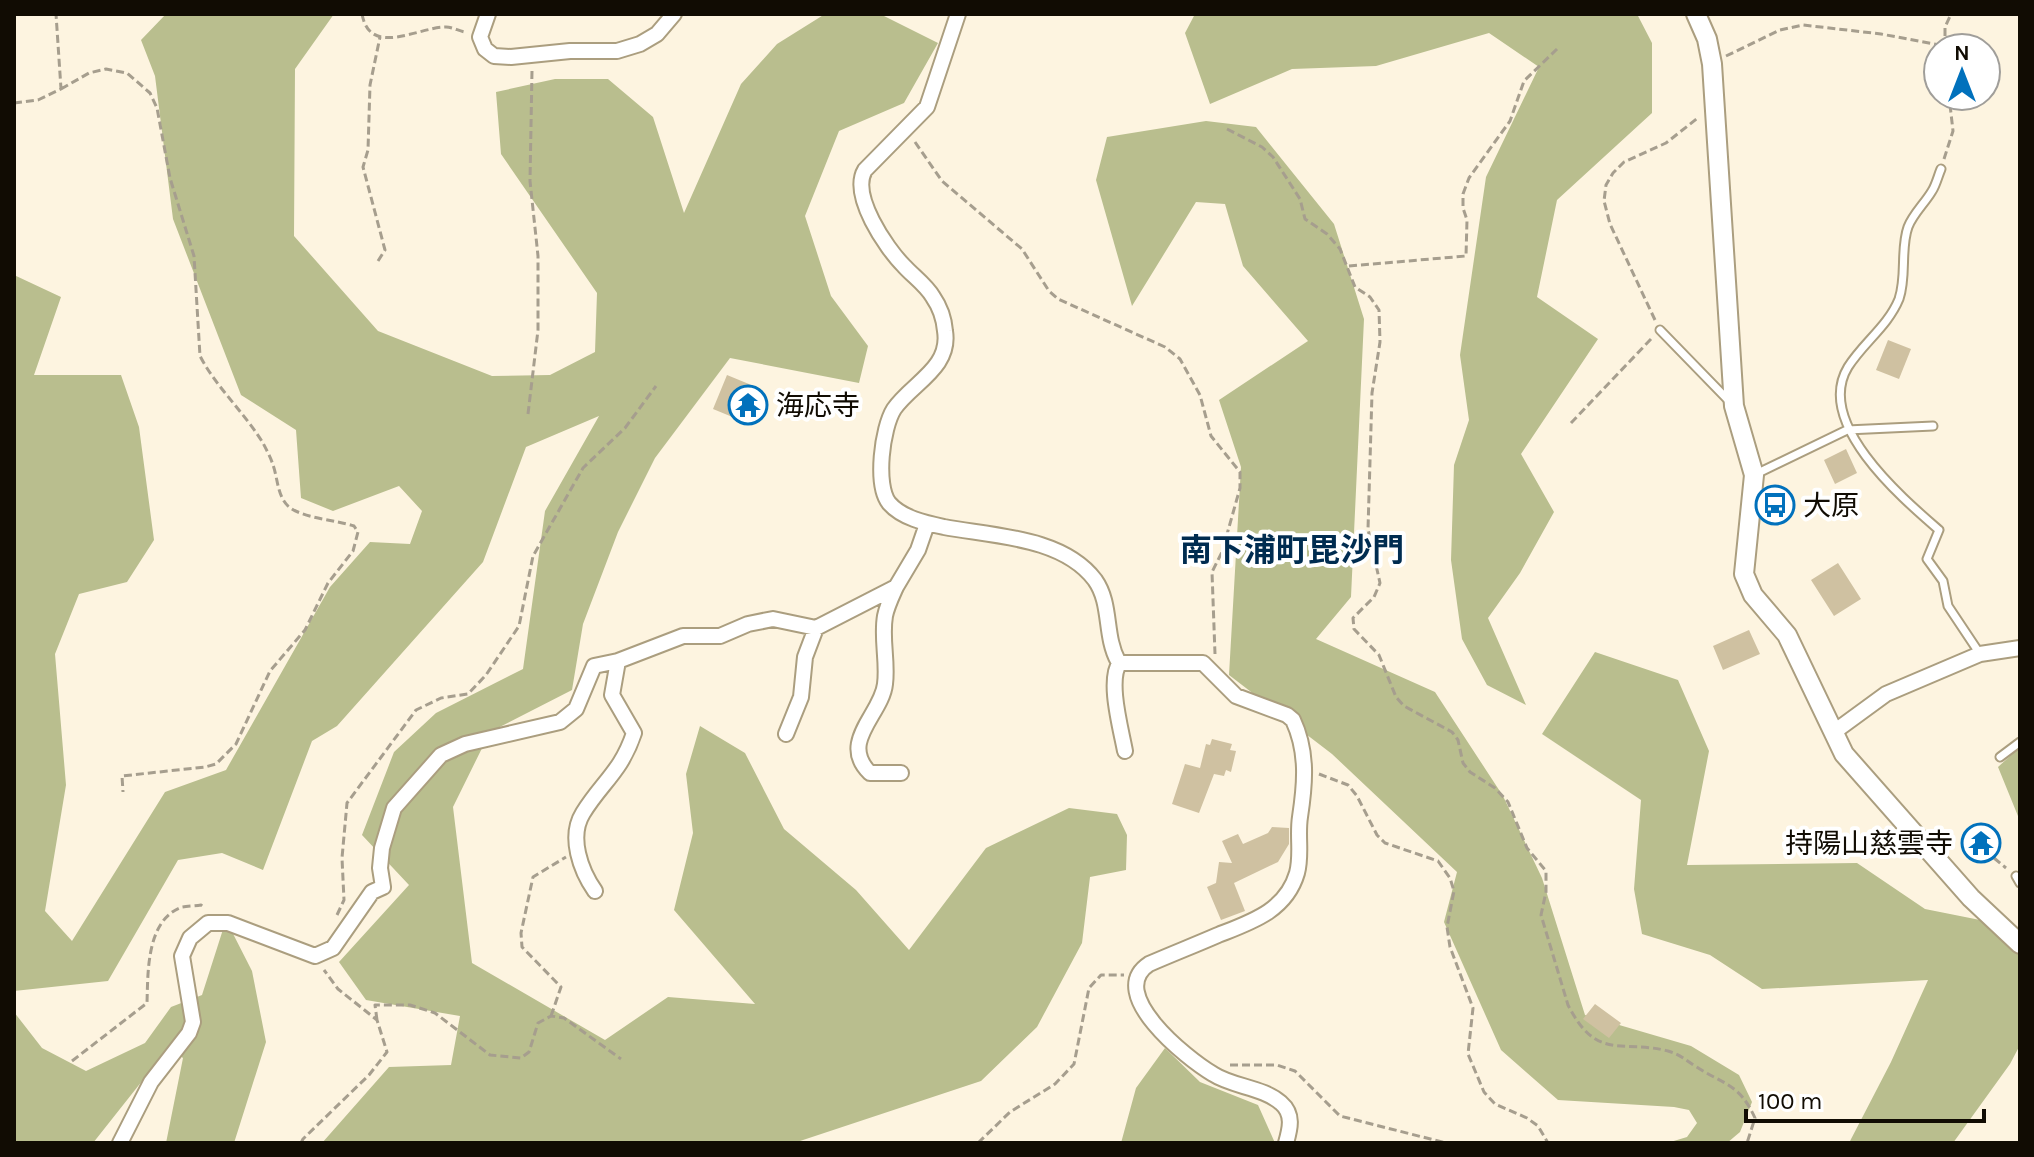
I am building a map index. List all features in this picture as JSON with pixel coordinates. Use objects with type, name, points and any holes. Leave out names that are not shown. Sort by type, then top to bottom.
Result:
[{"type":"street","points":[[488,14],[480,37],[485,49],[494,56],[617,51],[640,44],[657,34],[674,14]]},
{"type":"street","points":[[958,14],[927,107],[865,170],[860,180],[863,204],[899,261],[934,297],[945,327],[946,343],[936,366],[893,411],[881,470],[881,486],[887,501],[902,514],[927,524],[1039,544],[1077,561],[1093,578],[1104,597],[1110,642],[1120,662]]},
{"type":"street","points":[[1696,14],[1707,39],[1712,64],[1734,406],[1754,475],[1744,574],[1753,595],[1787,635],[1844,754],[1971,898],[2020,944]]},
{"type":"street","points":[[901,773],[870,773],[858,755],[867,720],[885,687],[885,615],[896,587],[918,550],[927,524]]},
{"type":"street","points":[[120,1143],[151,1082],[189,1033],[193,1022],[182,956],[190,938],[208,923],[228,923],[315,956],[333,948],[372,892],[383,887],[380,868],[382,848],[394,808],[441,755],[465,744],[560,722],[576,709],[594,666],[618,661],[683,636],[720,636],[748,624],[773,619],[816,628],[896,587]]},
{"type":"street","points":[[786,734],[801,697],[805,657],[816,628]]},
{"type":"street","points":[[1834,732],[1886,694],[1980,654],[2020,648]]},
{"type":"street","points":[[595,891],[582,873],[576,837],[581,816],[615,774],[634,733],[612,695],[618,661]]},
{"type":"street","points":[[1120,662],[1197,662],[1236,696],[1291,717],[1298,730],[1306,769],[1299,827],[1299,863],[1294,883],[1283,900],[1255,922],[1149,964],[1135,979],[1137,996],[1159,1030],[1213,1075],[1268,1095],[1281,1103],[1290,1119],[1286,1143]]},
{"type":"street","points":[[1120,662],[1115,669],[1114,685],[1125,751]]},
{"type":"lane","points":[[1941,169],[1933,190],[1908,225],[1905,269],[1898,300],[1879,330],[1847,369],[1840,399],[1847,430],[1899,496],[1939,530],[1927,559],[1943,581],[1948,606],[1980,654]]},
{"type":"lane","points":[[1660,330],[1734,406]]},
{"type":"lane","points":[[1754,475],[1847,430],[1933,426]]},
{"type":"lane","points":[[2000,757],[2020,742]]},
{"type":"path","points":[[56,14],[61,89]]},
{"type":"path","points":[[362,14],[364,23],[373,35],[387,39],[447,27],[480,37]]},
{"type":"path","points":[[1712,64],[1780,30],[1803,25],[1922,42]]},
{"type":"path","points":[[378,261],[385,250],[363,167],[368,150],[370,85],[380,37]]},
{"type":"path","points":[[1349,266],[1466,256],[1467,220],[1463,194],[1469,178],[1510,121],[1524,81],[1557,49]]},
{"type":"path","points":[[528,414],[538,330],[538,256],[530,181],[532,55]]},
{"type":"path","points":[[14,103],[38,100],[89,73],[106,69],[127,73],[150,93],[157,108],[170,178],[194,256],[200,356],[263,443],[273,464],[281,496],[289,507],[354,526],[358,532],[353,551],[328,583],[305,630],[270,671],[250,718],[225,757],[205,767],[122,776],[123,792]]},
{"type":"path","points":[[1571,423],[1660,330],[1610,224],[1604,201],[1606,185],[1624,162],[1666,143],[1687,129],[1714,102]]},
{"type":"path","points":[[1941,169],[1953,131],[1951,112]]},
{"type":"path","points":[[1227,129],[1262,147],[1273,157],[1300,199],[1305,219],[1327,234],[1340,249],[1355,287],[1370,297],[1379,310],[1380,342],[1372,393],[1368,529],[1380,583],[1374,597],[1353,618],[1354,629],[1379,655],[1396,697],[1404,706],[1452,732],[1458,740],[1463,763],[1470,772],[1495,788],[1508,802],[1527,848],[1546,871],[1541,915],[1574,1017],[1603,1044],[1681,1055],[1729,1084],[1739,1092],[1755,1118],[1747,1143]]},
{"type":"path","points":[[907,130],[942,181],[1018,244],[1049,291],[1058,299],[1165,347],[1185,366],[1200,395],[1211,436],[1240,472],[1240,488],[1222,552],[1212,572],[1216,643],[1214,674]]},
{"type":"path","points":[[337,914],[344,900],[342,858],[347,803],[416,710],[441,698],[468,694],[486,675],[519,626],[533,556],[583,468],[625,428],[656,386]]},
{"type":"path","points":[[1306,769],[1348,785],[1377,835],[1385,843],[1438,861],[1450,878],[1454,891],[1447,927],[1450,947],[1473,1008],[1468,1054],[1484,1092],[1495,1104],[1538,1126],[1548,1143]]},
{"type":"path","points":[[551,1016],[561,987],[522,947],[521,933],[533,877],[579,849]]},
{"type":"path","points":[[1994,858],[2018,880]]},
{"type":"path","points":[[72,1061],[147,1003],[148,958],[167,917],[182,907],[201,905],[228,923]]},
{"type":"path","points":[[315,956],[338,989],[377,1020]]},
{"type":"path","points":[[978,1143],[1010,1112],[1055,1084],[1074,1064],[1089,988],[1101,975],[1127,975],[1135,979]]},
{"type":"path","points":[[301,1143],[369,1075],[387,1052],[375,1005],[410,1005],[435,1013],[490,1055],[521,1058],[529,1052],[538,1023],[551,1016],[564,1018],[621,1059]]},
{"type":"path","points":[[1227,1065],[1270,1065],[1295,1071],[1340,1116],[1446,1143]]},
{"type":"green space","points":[[166,14],[334,14],[295,69],[294,236],[378,331],[492,376],[550,375],[595,352],[597,293],[501,154],[496,92],[555,79],[608,79],[653,117],[684,213],[741,84],[777,44],[825,14],[880,14],[938,43],[904,103],[839,131],[805,216],[831,296],[868,346],[859,383],[730,358],[655,458],[618,532],[583,624],[572,690],[490,732],[453,807],[472,963],[605,1040],[668,997],[755,1004],[674,910],[693,833],[686,774],[700,726],[745,753],[784,829],[856,890],[909,950],[986,848],[1069,808],[1117,814],[1127,835],[1126,870],[1090,877],[1082,943],[1037,1027],[981,1081],[794,1143],[322,1143],[389,1067],[451,1065],[460,1016],[366,1000],[339,962],[409,885],[362,835],[394,752],[436,713],[523,669],[545,511],[599,416],[526,447],[483,562],[337,726],[312,741],[263,870],[222,853],[178,860],[108,981],[14,991],[14,275],[61,297],[34,375],[121,375],[139,427],[154,540],[127,582],[79,594],[55,654],[66,785],[45,911],[72,941],[165,792],[226,770],[330,587],[370,542],[410,544],[422,511],[399,486],[333,511],[301,498],[296,430],[241,395],[173,219],[155,76],[141,40]]},
{"type":"green space","points":[[1195,14],[1637,14],[1652,43],[1652,113],[1557,200],[1537,297],[1598,339],[1521,454],[1554,512],[1520,573],[1488,618],[1526,705],[1487,685],[1462,639],[1451,560],[1454,465],[1469,420],[1460,355],[1486,177],[1539,67],[1489,33],[1376,66],[1292,69],[1210,104],[1185,33]]},
{"type":"green space","points":[[1206,121],[1256,127],[1334,224],[1364,319],[1351,597],[1316,639],[1435,692],[1503,796],[1542,878],[1585,1015],[1691,1046],[1739,1075],[1752,1102],[1740,1132],[1727,1143],[1667,1143],[1687,1137],[1697,1123],[1689,1110],[1558,1100],[1501,1050],[1444,922],[1457,872],[1332,754],[1229,675],[1241,467],[1219,400],[1308,341],[1243,266],[1225,204],[1196,202],[1132,306],[1096,180],[1107,137]]},
{"type":"green space","points":[[1595,652],[1678,680],[1709,751],[1687,865],[1857,863],[1925,909],[1985,921],[2020,953],[2020,1045],[2010,1064],[1953,1143],[1849,1143],[1891,1062],[1928,980],[1762,989],[1710,955],[1642,934],[1634,889],[1641,800],[1542,734]]},
{"type":"green space","points":[[2020,747],[2020,821],[1998,767]]},
{"type":"green space","points":[[226,920],[252,971],[266,1042],[234,1143],[166,1143],[183,1058],[169,1047],[93,1143],[14,1143],[14,1012],[42,1048],[86,1071],[145,1043],[171,1007],[202,995]]},
{"type":"green space","points":[[1165,1048],[1200,1082],[1258,1105],[1275,1143],[1121,1143],[1136,1088]]},
{"type":"building","points":[[1888,340],[1911,349],[1899,379],[1876,370]]},
{"type":"building","points":[[727,375],[761,389],[747,423],[713,409]]},
{"type":"building","points":[[1846,449],[1857,473],[1835,484],[1824,460]]},
{"type":"building","points":[[1838,563],[1861,599],[1834,616],[1811,580]]},
{"type":"building","points":[[1749,630],[1760,654],[1723,670],[1713,646]]},
{"type":"building","points":[[1212,739],[1232,744],[1230,750],[1236,751],[1231,772],[1226,770],[1224,776],[1214,774],[1199,813],[1172,804],[1185,764],[1200,768],[1206,744],[1210,745]]},
{"type":"building","points":[[1272,827],[1289,828],[1289,844],[1278,862],[1234,883],[1245,911],[1221,920],[1207,887],[1216,883],[1219,862],[1232,863],[1222,841],[1238,834],[1243,844],[1268,833]]},
{"type":"building","points":[[1595,1004],[1621,1023],[1609,1038],[1583,1019]]},
{"type":"place","name":"海応寺","points":[[748,405]]},
{"type":"place","name":"大原","points":[[1775,505]]},
{"type":"place","name":"持陽山慈雲寺","points":[[1981,843]]},
{"type":"district","name":"南下浦町毘沙門","points":[[1292,550]]}]
